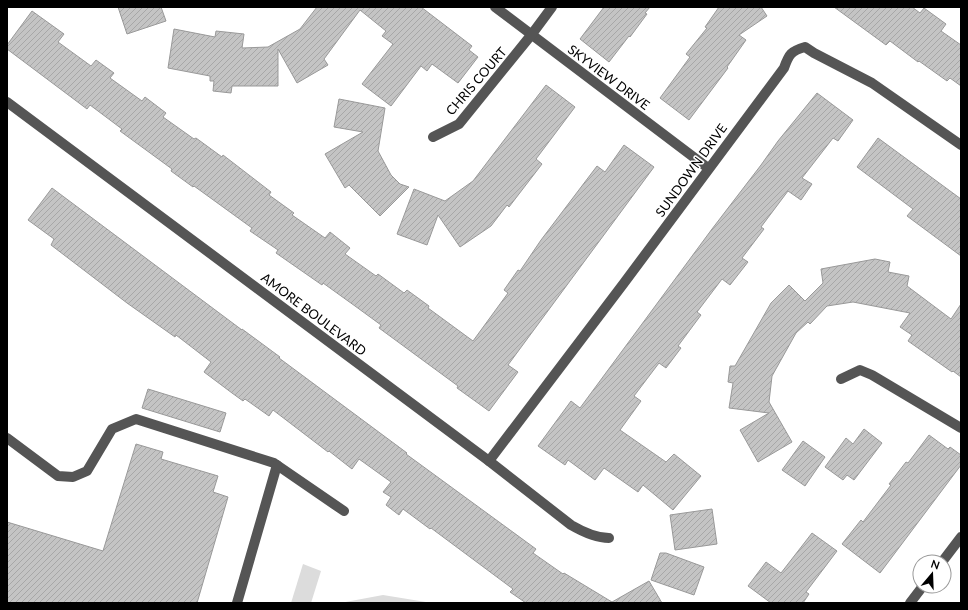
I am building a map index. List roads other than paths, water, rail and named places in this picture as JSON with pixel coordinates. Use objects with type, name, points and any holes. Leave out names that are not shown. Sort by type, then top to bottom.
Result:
[{"type":"street","name":"SKYVIEW DRIVE","points":[[494,7],[532,34],[708,168]]},
{"type":"street","name":"CHRIS COURT","points":[[433,137],[459,124],[552,7]]},
{"type":"street","name":"SUNDOWN DRIVE","points":[[489,461],[784,68],[788,55],[805,47],[872,83],[961,145]]},
{"type":"street","name":"AMORE BOULEVARD","points":[[7,102],[581,531],[601,538],[609,538]]},
{"type":"street","points":[[842,379],[860,370],[872,375],[961,428]]},
{"type":"street","points":[[7,438],[58,476],[74,477],[87,472],[112,429],[136,418],[277,465],[344,511]]},
{"type":"street","points":[[237,603],[277,465]]},
{"type":"street","points":[[948,554],[961,537]]},
{"type":"street","points":[[910,603],[917,594]]}]
